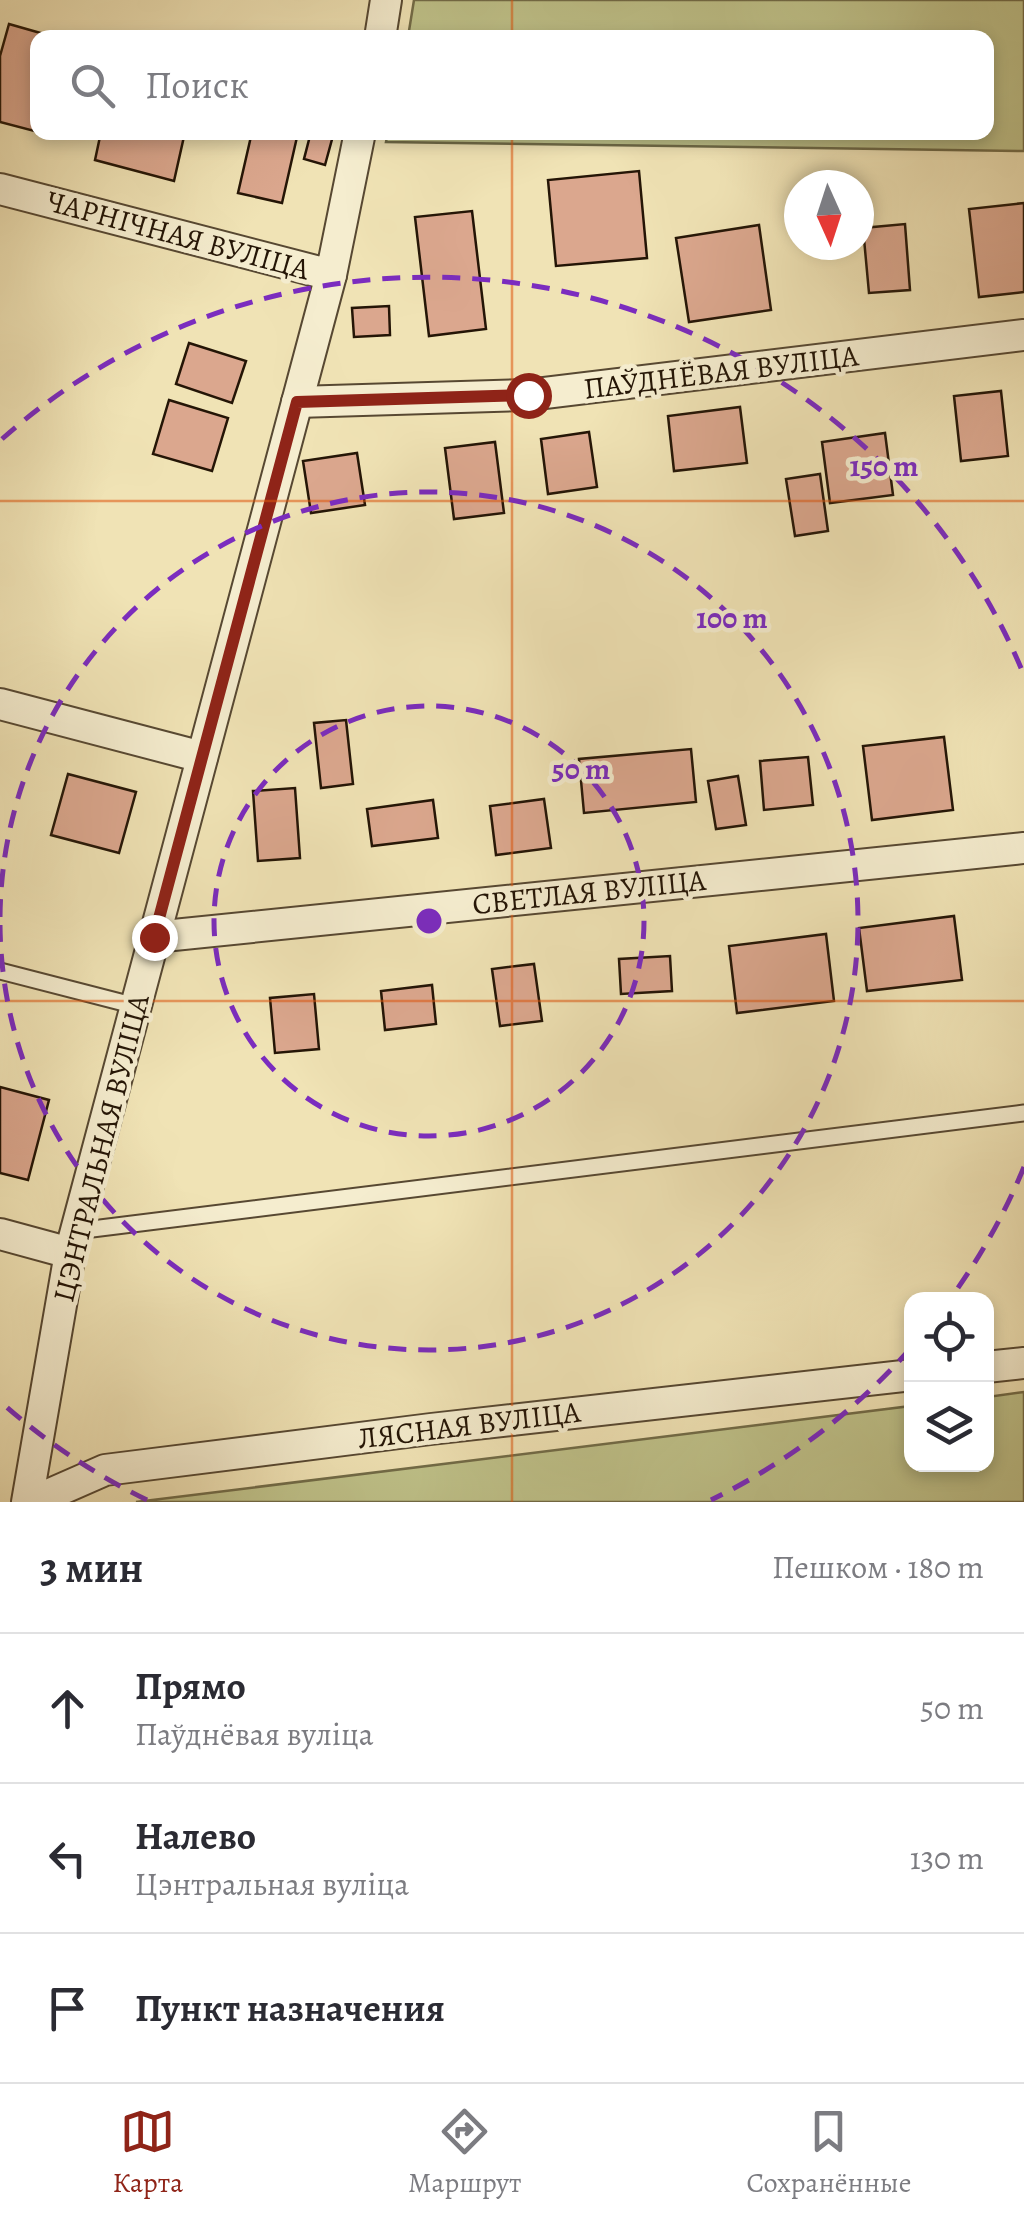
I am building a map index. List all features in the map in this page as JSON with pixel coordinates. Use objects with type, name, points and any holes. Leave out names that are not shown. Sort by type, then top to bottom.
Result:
[{"type":"street","points":[[381,30],[386,0]]},
{"type":"street","name":"ЧАРНІЧНАЯ ВУЛІЦА","points":[[0,189],[330,276],[358,140]]},
{"type":"street","name":"ЦЭНТРАЛЬНАЯ ВУЛІЦА","points":[[30,1502],[73,1242],[330,276]]},
{"type":"street","name":"ПАЎДНЁВАЯ ВУЛІЦА","points":[[297,402],[528,395],[1024,336]]},
{"type":"street","points":[[0,704],[202,758]]},
{"type":"street","name":"СВЕТЛАЯ ВУЛІЦА","points":[[154,937],[1024,848]]},
{"type":"street","points":[[0,1234],[73,1242]]},
{"type":"street","points":[[994,1366],[1024,1363]]},
{"type":"street","name":"ЛЯСНАЯ ВУЛІЦА","points":[[30,1502],[105,1470],[904,1376]]},
{"type":"lane","points":[[0,971],[136,1006]]},
{"type":"lane","points":[[73,1242],[1024,1112]]},
{"type":"green space","points":[[414,0],[1024,0],[1024,151],[386,142],[994,140],[994,30],[409,30]]},
{"type":"green space","points":[[1024,1392],[1024,1502],[136,1502],[904,1407],[904,1472],[994,1472],[994,1396]]},
{"type":"building","points":[[9,24],[30,30],[30,130],[0,122],[0,56]]},
{"type":"building","points":[[99,140],[183,140],[174,181],[95,160]]},
{"type":"building","points":[[250,140],[296,140],[282,203],[238,193]]},
{"type":"building","points":[[309,140],[332,140],[325,165],[304,159]]},
{"type":"building","points":[[639,171],[647,258],[556,266],[548,180]]},
{"type":"building","points":[[1024,203],[1024,292],[979,297],[969,209]]},
{"type":"building","points":[[472,211],[486,329],[429,336],[415,217]]},
{"type":"building","points":[[905,224],[910,290],[869,293],[866,260],[874,260],[874,227]]},
{"type":"building","points":[[759,225],[771,310],[689,322],[676,238]]},
{"type":"building","points":[[389,306],[390,335],[354,337],[352,308]]},
{"type":"building","points":[[189,343],[246,361],[232,403],[176,384]]},
{"type":"building","points":[[1001,391],[1008,456],[961,461],[954,396]]},
{"type":"building","points":[[169,400],[228,418],[212,471],[153,454]]},
{"type":"building","points":[[740,407],[747,463],[674,471],[668,416]]},
{"type":"building","points":[[589,432],[597,487],[548,494],[541,439]]},
{"type":"building","points":[[885,433],[893,495],[830,503],[822,442]]},
{"type":"building","points":[[495,442],[504,513],[454,519],[445,448]]},
{"type":"building","points":[[357,453],[365,505],[311,513],[303,461]]},
{"type":"building","points":[[820,474],[828,531],[795,536],[786,479]]},
{"type":"building","points":[[346,720],[353,784],[321,788],[314,723]]},
{"type":"building","points":[[944,737],[953,810],[872,820],[863,746]]},
{"type":"building","points":[[691,749],[696,802],[584,813],[579,759]]},
{"type":"building","points":[[808,757],[813,805],[764,810],[760,761]]},
{"type":"building","points":[[68,774],[136,792],[119,853],[51,835]]},
{"type":"building","points":[[738,776],[746,825],[716,829],[708,781]]},
{"type":"building","points":[[295,788],[300,858],[258,861],[253,791]]},
{"type":"building","points":[[544,799],[551,848],[496,855],[490,806]]},
{"type":"building","points":[[433,800],[438,838],[372,846],[367,809]]},
{"type":"building","points":[[954,916],[962,980],[867,991],[859,928]]},
{"type":"building","points":[[826,934],[834,1001],[737,1013],[729,946]]},
{"type":"building","points":[[670,956],[672,991],[621,994],[619,959]]},
{"type":"building","points":[[534,964],[542,1021],[500,1026],[492,969]]},
{"type":"building","points":[[432,985],[436,1024],[385,1030],[381,991]]},
{"type":"building","points":[[314,994],[319,1049],[275,1053],[270,998]]},
{"type":"building","points":[[0,1087],[49,1100],[28,1180],[0,1173]]},
{"type":"route","points":[[154,937],[297,402],[528,395]]}]
